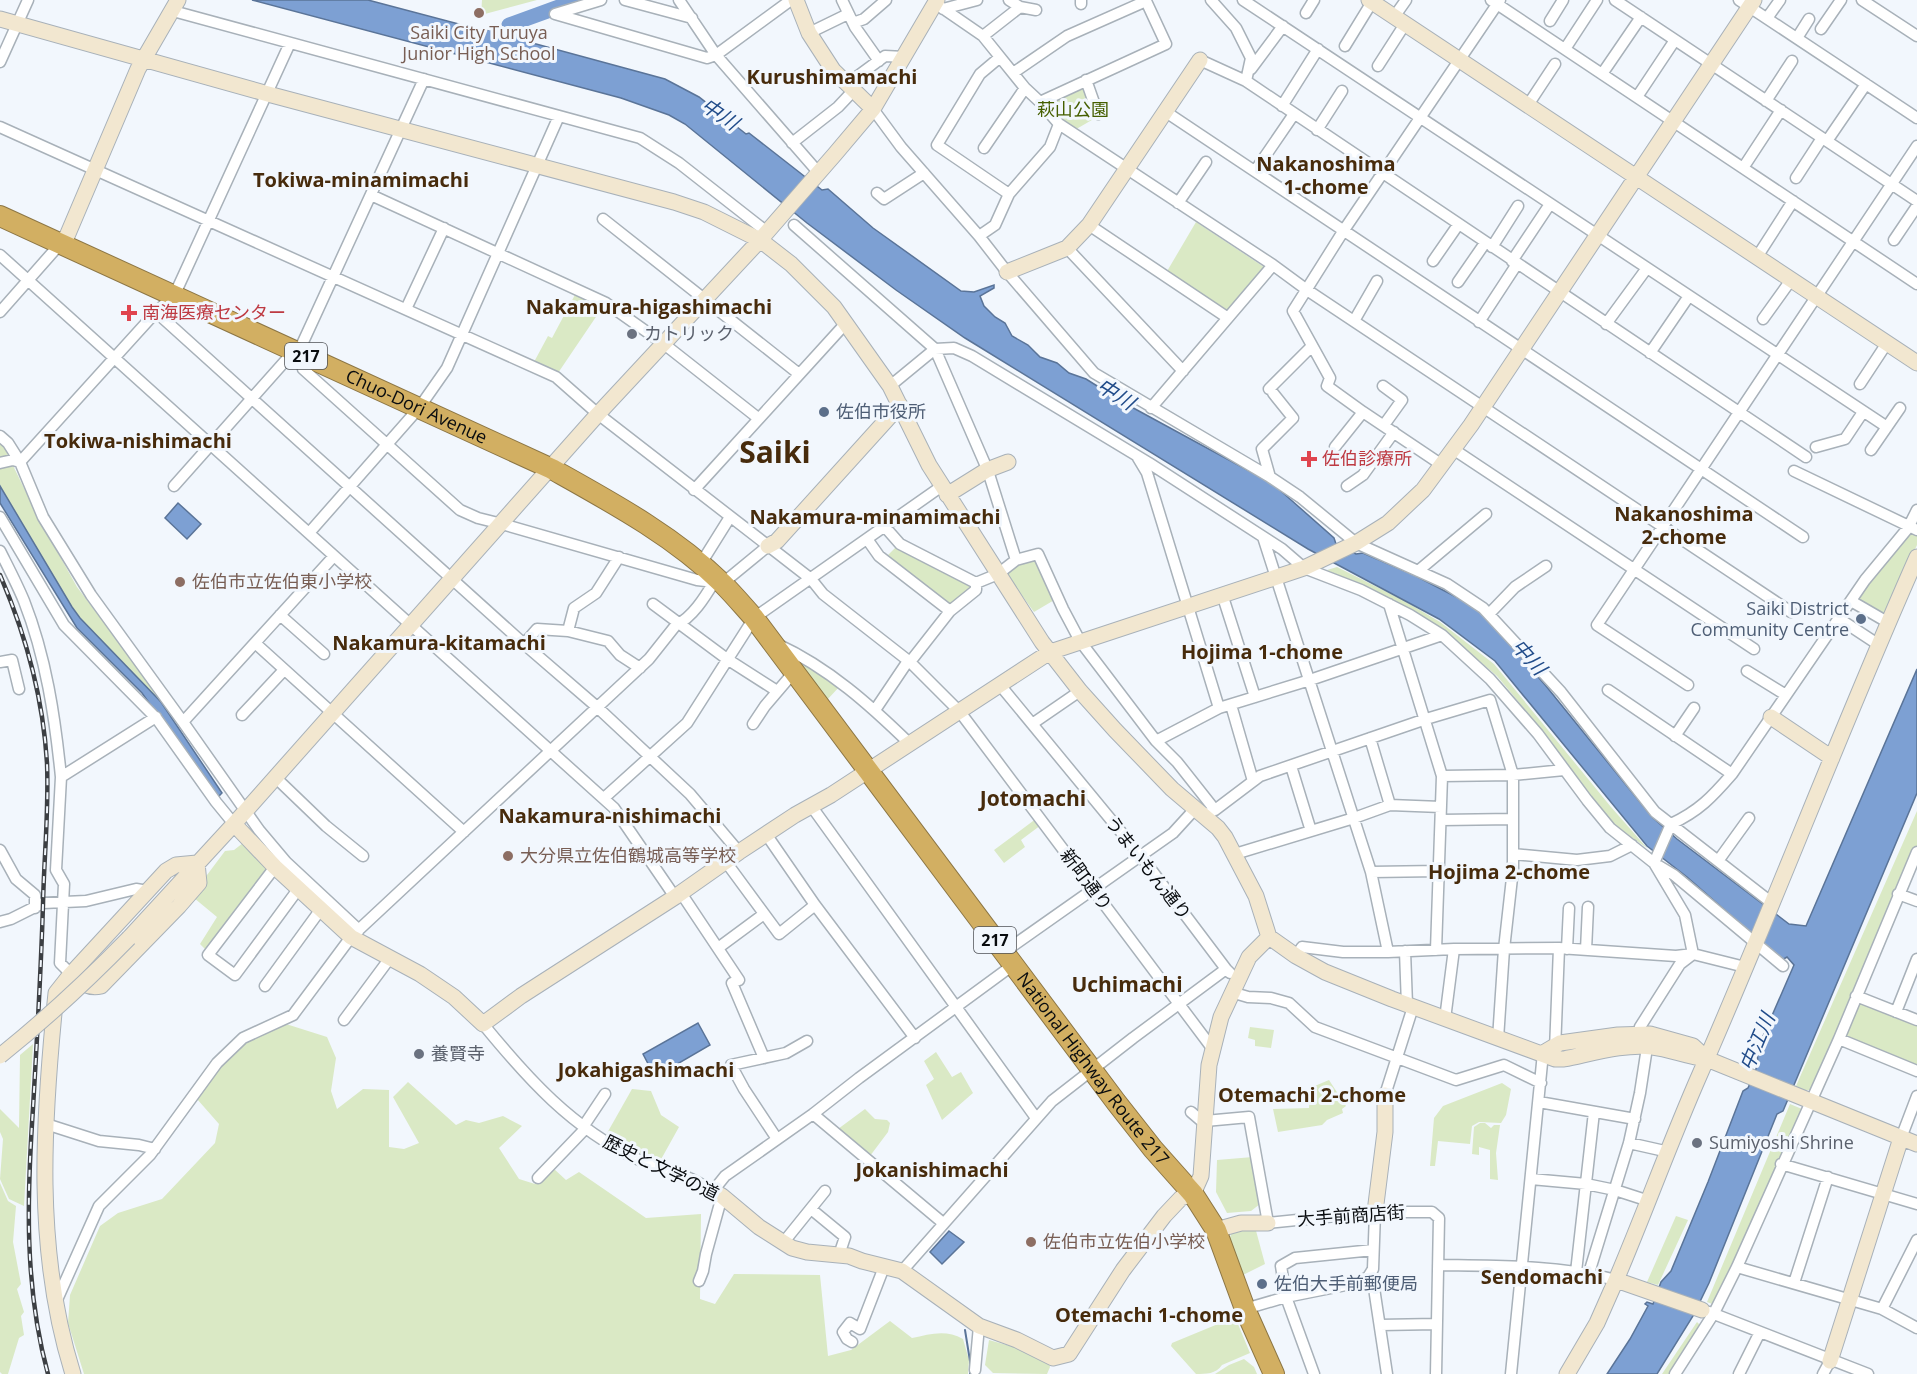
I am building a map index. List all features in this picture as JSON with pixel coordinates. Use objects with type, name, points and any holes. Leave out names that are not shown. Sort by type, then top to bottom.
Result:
[{"type":"highway","name":"217","points":[[0,216],[60,244]]},
{"type":"highway","name":"Chuo-Dori Avenue","points":[[60,244],[552,469],[614,503],[681,549],[718,583]]},
{"type":"highway","name":"National Highway Route 217","points":[[718,583],[754,618],[1092,1070],[1153,1149],[1193,1194],[1216,1230],[1245,1309],[1274,1374]]},
{"type":"street","points":[[0,62],[28,0]]},
{"type":"street","points":[[601,0],[555,14],[707,58],[716,55],[791,0]]},
{"type":"street","points":[[625,0],[692,18]]},
{"type":"street","points":[[679,0],[716,55],[816,174]]},
{"type":"street","points":[[796,0],[810,33],[832,70],[873,109],[900,147],[979,236],[1094,373],[1270,477],[1300,497],[1354,545],[1447,584],[1484,608],[1561,692],[1655,812],[1771,906]]},
{"type":"street","points":[[842,0],[879,61]]},
{"type":"street","points":[[810,33],[851,18],[864,19],[886,0]]},
{"type":"street","points":[[938,4],[977,0]]},
{"type":"street","points":[[1009,0],[1020,7],[1036,10]]},
{"type":"street","points":[[1210,0],[1236,28],[1244,43],[1251,58],[1247,78]]},
{"type":"street","points":[[1243,0],[1887,427]]},
{"type":"street","points":[[1306,13],[1314,0]]},
{"type":"street","points":[[1378,66],[1400,20],[1406,0]]},
{"type":"street","points":[[1550,21],[1563,0]]},
{"type":"street","points":[[1565,49],[1597,0]]},
{"type":"street","points":[[1615,0],[1917,203],[1893,240]]},
{"type":"street","points":[[1770,14],[1780,0]]},
{"type":"street","points":[[1821,29],[1841,0]]},
{"type":"street","points":[[1862,0],[1917,36]]},
{"type":"street","points":[[1014,73],[1067,36],[1146,1],[1166,44],[1040,102]]},
{"type":"street","points":[[1345,46],[1371,1],[1917,363]]},
{"type":"street","points":[[1442,465],[1328,386],[1330,378],[1293,311],[1344,230],[1460,60],[1496,1],[1917,284]]},
{"type":"street","points":[[0,517],[64,625],[156,717],[234,824],[275,867],[321,909],[390,958],[420,974],[483,1024],[521,996],[678,895],[766,834],[960,712],[1050,651],[1309,566],[1354,545],[1388,523],[1423,490],[1483,407],[1674,121],[1748,2],[1797,38],[1917,118]]},
{"type":"street","points":[[938,4],[983,36],[999,58],[1059,124],[1791,612]]},
{"type":"street","points":[[0,1056],[79,990],[129,938],[552,469],[598,414],[764,236],[873,109],[938,4]]},
{"type":"street","points":[[0,312],[67,236],[144,58],[176,5],[291,42],[640,138],[679,163],[764,236],[821,293],[846,323],[890,386],[929,465],[1050,651],[1080,691],[1121,737],[1204,812],[1218,828],[1235,854],[1256,896],[1269,937],[1296,956],[1325,972],[1498,1039],[1551,1053],[1642,1041],[1686,1057],[1707,1059],[1917,1144]]},
{"type":"street","points":[[983,36],[1020,7]]},
{"type":"street","points":[[1602,74],[1641,17]]},
{"type":"street","points":[[0,19],[268,94],[694,208],[764,236]]},
{"type":"street","points":[[1797,38],[1809,19]]},
{"type":"street","points":[[1247,78],[1283,26]]},
{"type":"street","points":[[1637,97],[1675,40]]},
{"type":"street","points":[[0,463],[16,461],[156,312],[174,296],[291,42]]},
{"type":"street","points":[[1282,106],[1318,49]]},
{"type":"street","points":[[792,143],[838,107],[851,87],[885,56],[904,57]]},
{"type":"street","points":[[999,58],[981,74],[937,145],[1009,194]]},
{"type":"street","points":[[1007,272],[1067,248],[1089,225],[1200,60],[1247,78],[1282,106],[1806,457]]},
{"type":"street","points":[[1766,100],[1792,60]]},
{"type":"street","points":[[1528,105],[1555,64]]},
{"type":"street","points":[[174,486],[252,398],[299,353],[424,79]]},
{"type":"street","points":[[1086,80],[1098,114]]},
{"type":"street","points":[[1796,178],[1866,84]]},
{"type":"street","points":[[984,148],[1025,88]]},
{"type":"street","points":[[1317,129],[1342,91]]},
{"type":"street","points":[[1743,168],[1781,110]]},
{"type":"street","points":[[1166,112],[1803,537]]},
{"type":"street","points":[[1255,171],[1294,114]]},
{"type":"street","points":[[309,533],[419,408],[447,368],[559,116]]},
{"type":"street","points":[[979,236],[994,225],[1009,194],[1050,147],[1059,124]]},
{"type":"street","name":"新町通り","points":[[0,127],[555,377],[694,490],[811,579],[823,594],[909,662],[960,712],[1212,1048]]},
{"type":"street","points":[[1688,685],[1597,625],[1917,146]]},
{"type":"street","points":[[1178,203],[1206,162]]},
{"type":"street","points":[[877,193],[884,199],[924,173]]},
{"type":"street","points":[[371,195],[606,303],[664,344],[758,418]]},
{"type":"street","points":[[1757,257],[1793,201]]},
{"type":"street","points":[[1479,322],[1550,204]]},
{"type":"street","points":[[1458,282],[1518,206]]},
{"type":"street","points":[[603,219],[799,374]]},
{"type":"street","points":[[794,225],[935,349],[987,470],[1016,560]]},
{"type":"street","points":[[1089,225],[1228,318]]},
{"type":"street","points":[[1433,261],[1458,225]]},
{"type":"street","points":[[406,309],[444,228]]},
{"type":"street","points":[[1067,248],[1183,371]]},
{"type":"street","points":[[0,255],[614,808],[718,948],[739,980],[732,983],[764,1058]]},
{"type":"street","points":[[1151,408],[1273,265]]},
{"type":"street","points":[[1606,324],[1647,268]]},
{"type":"street","points":[[1763,319],[1791,280]]},
{"type":"street","points":[[1354,321],[1377,281]]},
{"type":"street","points":[[1650,353],[1689,296]]},
{"type":"street","points":[[156,312],[597,707],[690,794],[739,852]]},
{"type":"street","points":[[694,490],[846,323]]},
{"type":"street","points":[[1860,384],[1887,343]]},
{"type":"street","points":[[1270,477],[1262,449],[1293,418],[1271,391],[1312,346]]},
{"type":"street","points":[[890,386],[935,349],[954,348],[972,356],[1137,456],[1309,566],[1389,604],[1442,635],[1490,679],[1538,734],[1610,828],[1680,880],[1756,941],[1783,966]]},
{"type":"street","points":[[299,353],[303,369],[460,510],[478,518],[697,580],[718,583]]},
{"type":"street","points":[[1383,386],[1402,400],[1384,425]]},
{"type":"street","points":[[55,1305],[68,1284],[99,1206],[155,1149],[217,1063],[243,1038],[293,1015],[355,934],[649,660],[678,624],[718,583],[768,546],[777,542],[900,405]]},
{"type":"street","points":[[1871,450],[1900,408]]},
{"type":"street","points":[[1335,447],[1363,412]]},
{"type":"street","points":[[1816,447],[1845,439],[1863,412]]},
{"type":"street","points":[[1347,486],[1363,475],[1394,432]]},
{"type":"street","points":[[0,436],[8,444],[43,517],[90,595],[269,843],[355,934]]},
{"type":"street","points":[[1453,449],[1754,649]]},
{"type":"street","points":[[1137,456],[1147,473],[1219,708]]},
{"type":"street","points":[[604,798],[687,723],[754,618],[867,539],[945,490],[1008,462]]},
{"type":"street","points":[[1794,471],[1913,528]]},
{"type":"street","points":[[1654,862],[1670,826],[1707,802],[1732,774],[1851,601],[1913,528],[1917,510]]},
{"type":"street","points":[[1418,571],[1486,514]]},
{"type":"street","points":[[700,565],[730,517]]},
{"type":"street","points":[[885,527],[900,544],[976,583],[998,574],[1016,560],[1038,554],[1080,641],[1156,741],[1177,762],[1204,812]]},
{"type":"street","points":[[12,537],[0,550],[24,602],[45,668],[57,736],[61,777],[56,870],[64,884],[60,963],[80,983],[94,988],[101,986],[199,883],[197,863]]},
{"type":"street","points":[[1263,537],[1371,872],[1388,952]]},
{"type":"street","points":[[867,539],[879,556],[950,611]]},
{"type":"street","points":[[183,722],[334,556]]},
{"type":"street","points":[[568,631],[574,608],[596,593],[619,557]]},
{"type":"street","points":[[1567,1374],[1597,1323],[1616,1280],[1917,557]]},
{"type":"street","points":[[1489,614],[1515,587],[1546,566]]},
{"type":"street","points":[[875,710],[909,662],[950,611],[976,590],[976,583]]},
{"type":"street","points":[[1222,594],[1255,697]]},
{"type":"street","points":[[1851,601],[1889,623]]},
{"type":"street","points":[[653,604],[727,659],[777,691]]},
{"type":"street","points":[[1389,604],[1442,776],[1436,950]]},
{"type":"street","points":[[280,615],[324,654]]},
{"type":"street","points":[[1839,618],[1879,645]]},
{"type":"street","points":[[524,644],[537,629],[568,631],[608,641],[620,655],[640,668]]},
{"type":"street","points":[[1156,741],[1219,708],[1442,635]]},
{"type":"street","points":[[770,641],[807,659],[875,710],[910,744]]},
{"type":"street","points":[[255,643],[464,832]]},
{"type":"street","points":[[0,662],[12,660],[18,689]]},
{"type":"street","points":[[242,715],[284,670]]},
{"type":"street","points":[[1747,671],[1786,695]]},
{"type":"street","points":[[753,724],[794,672]]},
{"type":"street","name":"うまいもん通り","points":[[1000,685],[1140,855],[1232,980]]},
{"type":"street","points":[[1608,690],[1732,774]]},
{"type":"street","points":[[1032,724],[1080,691]]},
{"type":"street","points":[[699,1281],[717,1193],[725,1176],[956,1008],[1009,958],[1093,889],[1140,855],[1260,776],[1426,719],[1490,700],[1513,775],[1513,854],[1498,1039]]},
{"type":"street","points":[[1231,705],[1253,781]]},
{"type":"street","points":[[1675,736],[1694,708]]},
{"type":"street","points":[[61,777],[156,717]]},
{"type":"street","points":[[1771,717],[1832,758]]},
{"type":"street","points":[[1370,738],[1390,805]]},
{"type":"street","points":[[1291,766],[1311,831]]},
{"type":"street","points":[[1442,776],[1513,775],[1564,770]]},
{"type":"street","points":[[275,777],[326,826],[363,856]]},
{"type":"street","points":[[1235,854],[1390,805],[1441,807]]},
{"type":"street","points":[[812,807],[1036,1118]]},
{"type":"street","points":[[1718,861],[1749,818]]},
{"type":"street","points":[[1441,820],[1513,819]]},
{"type":"street","points":[[766,834],[815,905],[915,1038]]},
{"type":"street","points":[[1513,854],[1577,860],[1610,856],[1632,845]]},
{"type":"street","points":[[0,850],[16,879],[35,895],[35,908]]},
{"type":"street","points":[[1675,1374],[1708,1312],[1737,1267],[1839,1039],[1917,852]]},
{"type":"street","points":[[726,862],[779,934],[815,905]]},
{"type":"street","points":[[1654,862],[1685,915],[1693,954]]},
{"type":"street","points":[[73,1374],[55,1305],[44,1202],[48,1073],[56,993],[166,871],[176,865],[197,863]]},
{"type":"street","points":[[275,867],[208,955],[234,975],[299,888]]},
{"type":"street","points":[[1371,872],[1439,871]]},
{"type":"street","points":[[1670,890],[1672,883],[1680,880]]},
{"type":"street","points":[[0,922],[43,903],[86,901],[136,889],[148,891]]},
{"type":"street","points":[[1898,894],[1917,901]]},
{"type":"street","points":[[1586,950],[1588,907]]},
{"type":"street","points":[[1512,1374],[1541,1083],[1551,1053],[1569,908]]},
{"type":"street","points":[[265,986],[321,909]]},
{"type":"street","points":[[718,948],[764,914]]},
{"type":"street","points":[[1193,1194],[1201,1176],[1212,1048],[1221,1017],[1232,980],[1249,957],[1269,937]]},
{"type":"street","points":[[1296,956],[1302,947],[1343,952],[1563,949],[1676,956],[1693,954],[1745,967]]},
{"type":"street","points":[[1445,1019],[1454,949]]},
{"type":"street","points":[[1245,1309],[1285,1293],[1356,1283],[1368,1277],[1373,1269],[1375,1212],[1385,1132],[1385,1095],[1410,1006],[1405,951]]},
{"type":"street","points":[[1589,1273],[1635,1119],[1642,1041],[1680,964],[1693,954]]},
{"type":"street","points":[[344,1020],[390,958]]},
{"type":"street","points":[[1896,1012],[1917,959]]},
{"type":"street","points":[[902,1271],[1052,1101],[1179,1004],[1232,980]]},
{"type":"street","points":[[1232,980],[1248,997],[1271,998],[1289,1003],[1315,1027],[1456,1080],[1504,1065],[1541,1083]]},
{"type":"street","points":[[1856,996],[1917,1020]]},
{"type":"street","name":"歴史と文学の道","points":[[483,1024],[517,1066],[550,1100],[584,1128],[637,1159],[690,1178],[717,1193],[783,1243],[807,1252],[849,1256],[902,1271],[980,1326],[1017,1340],[1053,1358],[1069,1354],[1124,1270],[1164,1216],[1181,1198],[1193,1194]]},
{"type":"street","points":[[1839,1039],[1917,1071]]},
{"type":"street","points":[[777,1139],[731,1065],[786,1053],[807,1041]]},
{"type":"street","points":[[538,1178],[584,1128],[605,1094]]},
{"type":"street","points":[[1827,1367],[1882,1193],[1917,1096]]},
{"type":"street","points":[[1539,1102],[1635,1119]]},
{"type":"street","points":[[1191,1112],[1205,1122],[1249,1117],[1268,1223]]},
{"type":"street","points":[[1576,1272],[1594,1112]]},
{"type":"street","points":[[813,1114],[943,1223]]},
{"type":"street","points":[[46,1124],[99,1141],[155,1149]]},
{"type":"street","points":[[1629,1143],[1669,1152]]},
{"type":"street","points":[[1782,1164],[1917,1204]]},
{"type":"street","points":[[1794,1284],[1828,1177]]},
{"type":"street","points":[[1531,1179],[1586,1184],[1649,1201]]},
{"type":"street","points":[[783,1243],[825,1191]]},
{"type":"street","points":[[811,1209],[846,1237],[839,1255]]},
{"type":"street","name":"大手前商店街","points":[[1216,1230],[1241,1223],[1268,1223],[1375,1212],[1432,1212],[1439,1218],[1438,1265]]},
{"type":"street","points":[[1881,1309],[1917,1240]]},
{"type":"street","points":[[1314,1374],[1285,1293],[1281,1266],[1295,1258],[1373,1250]]},
{"type":"street","points":[[1436,1374],[1438,1265],[1522,1267],[1589,1273],[1646,1290],[1760,1332],[1827,1367],[1868,1374]]},
{"type":"street","points":[[852,1342],[843,1332],[850,1323],[860,1329],[884,1267]]},
{"type":"street","points":[[1737,1267],[1881,1309],[1917,1328]]},
{"type":"street","points":[[1368,1277],[1374,1288],[1387,1374]]},
{"type":"street","points":[[1380,1325],[1436,1324]]},
{"type":"street","points":[[975,1370],[980,1326]]},
{"type":"street","points":[[1739,1374],[1760,1332]]},
{"type":"green space","points":[[482,0],[537,0],[481,15]]},
{"type":"green space","name":"萩山公園","points":[[1084,83],[1097,117],[1073,131],[1045,104]]},
{"type":"green space","points":[[1196,222],[1264,267],[1228,315],[1166,273]]},
{"type":"green space","points":[[577,291],[604,305],[558,373],[534,362],[548,336],[552,338]]},
{"type":"green space","points":[[0,443],[77,587],[161,702],[72,607],[0,486]]},
{"type":"green space","points":[[1910,529],[1917,535],[1917,545],[1882,618],[1855,601]]},
{"type":"green space","points":[[897,546],[974,584],[974,588],[950,608],[885,558]]},
{"type":"green space","points":[[1037,557],[1056,599],[1034,612],[1005,572]]},
{"type":"green space","points":[[1337,567],[1403,600],[1440,622],[1494,664],[1647,848],[1611,823],[1547,736],[1497,676],[1438,626],[1327,570]]},
{"type":"green space","points":[[797,656],[840,686],[827,700],[794,659]]},
{"type":"green space","points":[[1917,811],[1917,846],[1811,1090],[1801,1090],[1796,1086]]},
{"type":"green space","points":[[1037,818],[1041,825],[1021,840],[1025,847],[1004,863],[994,850]]},
{"type":"green space","points":[[243,843],[269,868],[207,951],[200,944],[217,917],[194,898],[204,879],[225,851],[234,850]]},
{"type":"green space","points":[[1857,999],[1917,1022],[1917,1070],[1841,1038]]},
{"type":"green space","points":[[286,1024],[327,1037],[336,1058],[331,1091],[337,1109],[363,1089],[389,1090],[389,1147],[404,1149],[419,1143],[393,1097],[408,1082],[456,1125],[466,1120],[479,1123],[503,1116],[522,1126],[499,1148],[519,1179],[535,1184],[553,1168],[566,1180],[579,1172],[646,1218],[701,1214],[700,1299],[715,1304],[734,1274],[820,1275],[828,1356],[851,1350],[890,1321],[912,1338],[944,1333],[963,1339],[969,1360],[968,1374],[84,1374],[68,1323],[70,1295],[100,1226],[118,1213],[162,1199],[215,1143],[219,1124],[197,1099],[213,1073],[233,1051],[257,1035]]},
{"type":"green space","points":[[1250,1027],[1274,1030],[1271,1048],[1255,1046],[1255,1040],[1248,1038]]},
{"type":"green space","points":[[33,1044],[24,1206],[9,1199],[0,1179],[3,1139],[0,1132],[0,1109],[19,1128],[20,1055]]},
{"type":"green space","points":[[936,1052],[952,1077],[961,1072],[973,1093],[942,1120],[926,1085],[934,1079],[924,1061]]},
{"type":"green space","points":[[1329,1080],[1346,1106],[1342,1109],[1343,1113],[1327,1120],[1322,1125],[1278,1132],[1273,1109],[1309,1108],[1310,1088]]},
{"type":"green space","points":[[1502,1083],[1511,1089],[1506,1115],[1501,1123],[1479,1122],[1472,1126],[1470,1144],[1438,1141],[1435,1166],[1430,1166],[1434,1118],[1443,1106]]},
{"type":"green space","points":[[632,1089],[651,1091],[661,1115],[679,1127],[659,1163],[606,1135]]},
{"type":"green space","points":[[1790,1104],[1802,1109],[1715,1305],[1707,1302]]},
{"type":"green space","points":[[865,1109],[875,1119],[887,1120],[890,1123],[888,1132],[870,1156],[838,1129]]},
{"type":"green space","points":[[1485,1123],[1491,1128],[1494,1125],[1500,1125],[1496,1153],[1498,1180],[1490,1179],[1490,1150],[1479,1147],[1479,1155],[1472,1154],[1474,1127]]},
{"type":"green space","points":[[1253,1157],[1260,1204],[1251,1211],[1227,1213],[1216,1192],[1217,1160]]},
{"type":"green space","points":[[0,1183],[8,1201],[16,1206],[13,1242],[21,1284],[17,1289],[24,1312],[21,1316],[24,1335],[19,1338],[8,1374],[0,1372]]},
{"type":"green space","points":[[1676,1216],[1688,1220],[1658,1285],[1647,1282]]},
{"type":"green space","points":[[1255,1227],[1265,1264],[1241,1276],[1228,1242],[1232,1232]]},
{"type":"green space","points":[[1235,1317],[1250,1353],[1222,1365],[1214,1372],[1196,1374],[1171,1346],[1172,1343]]},
{"type":"green space","points":[[1697,1322],[1701,1326],[1673,1374],[1662,1374]]},
{"type":"green space","points":[[989,1340],[1024,1350],[1049,1363],[1047,1374],[993,1373],[985,1365]]},
{"type":"green space","points":[[1244,1359],[1254,1367],[1257,1374],[1215,1374],[1229,1365]]},
{"type":"water","name":"中川","points":[[252,0],[368,0],[485,31],[525,16],[528,21],[525,41],[665,79],[699,97],[822,190],[828,189],[873,228],[961,291],[974,292],[994,285],[994,288],[980,296],[984,306],[1005,323],[1012,336],[1028,345],[1040,357],[1057,363],[1069,373],[1086,379],[1126,404],[1273,484],[1334,538],[1336,544],[1356,554],[1363,553],[1414,575],[1464,601],[1484,615],[1546,686],[1652,817],[1677,839],[1789,924],[1806,926],[1917,669],[1917,793],[1783,1111],[1777,1114],[1709,1283],[1693,1316],[1657,1374],[1607,1374],[1648,1306],[1645,1304],[1647,1302],[1653,1304],[1661,1282],[1671,1271],[1743,1091],[1748,1088],[1758,1064],[1757,1050],[1794,965],[1787,957],[1782,960],[1687,877],[1647,846],[1495,661],[1439,619],[1308,549],[965,338],[807,223],[685,124],[669,115],[621,98]]},
{"type":"water","points":[[0,486],[72,607],[161,702],[222,793],[217,798],[142,693],[77,628],[0,503]]},
{"type":"water","points":[[178,503],[201,524],[187,539],[165,518]]},
{"type":"water","points":[[698,1023],[710,1045],[655,1077],[643,1054]]},
{"type":"water","points":[[949,1231],[964,1242],[942,1264],[930,1252]]},
{"type":"waterway","points":[[509,25],[578,0]]},
{"type":"waterway","points":[[965,1330],[970,1374]]},
{"type":"railway","points":[[0,575],[18,620],[32,667],[42,714],[47,763],[47,816],[31,1141],[29,1242],[35,1308],[48,1374]]},
{"type":"place","name":"Saiki City Turuya Junior High School","points":[[479,13]]},
{"type":"place","name":"南海医療センター","points":[[129,313]]},
{"type":"place","name":"カトリック","points":[[632,334]]},
{"type":"place","name":"佐伯市役所","points":[[824,412]]},
{"type":"place","name":"佐伯診療所","points":[[1309,459]]},
{"type":"place","name":"佐伯市立佐伯東小学校","points":[[180,582]]},
{"type":"place","name":"Saiki District Community Centre","points":[[1861,619]]},
{"type":"place","name":"大分県立佐伯鶴城高等学校","points":[[508,856]]},
{"type":"place","name":"養賢寺","points":[[419,1054]]},
{"type":"place","name":"Sumiyoshi Shrine","points":[[1697,1143]]},
{"type":"place","name":"佐伯市立佐伯小学校","points":[[1031,1242]]},
{"type":"place","name":"佐伯大手前郵便局","points":[[1262,1284]]},
{"type":"district","name":"Kurushimamachi","points":[[832,77]]},
{"type":"district","name":"Nakanoshima 1-chome","points":[[1326,176]]},
{"type":"district","name":"Tokiwa-minamimachi","points":[[361,180]]},
{"type":"district","name":"Nakamura-higashimachi","points":[[649,307]]},
{"type":"district","name":"Tokiwa-nishimachi","points":[[138,441]]},
{"type":"district","name":"Saiki","points":[[775,453]]},
{"type":"district","name":"Nakamura-minamimachi","points":[[875,517]]},
{"type":"district","name":"Nakanoshima 2-chome","points":[[1684,526]]},
{"type":"district","name":"Nakamura-kitamachi","points":[[439,643]]},
{"type":"district","name":"Hojima 1-chome","points":[[1262,652]]},
{"type":"district","name":"Jotomachi","points":[[1033,799]]},
{"type":"district","name":"Nakamura-nishimachi","points":[[610,816]]},
{"type":"district","name":"Hojima 2-chome","points":[[1509,872]]},
{"type":"district","name":"Uchimachi","points":[[1127,985]]},
{"type":"district","name":"Jokahigashimachi","points":[[646,1070]]},
{"type":"district","name":"Otemachi 2-chome","points":[[1312,1095]]},
{"type":"district","name":"Jokanishimachi","points":[[932,1170]]},
{"type":"district","name":"Sendomachi","points":[[1542,1277]]},
{"type":"district","name":"Otemachi 1-chome","points":[[1149,1315]]},
{"type":"water label","name":"中江川","points":[[1757,1042]]}]
